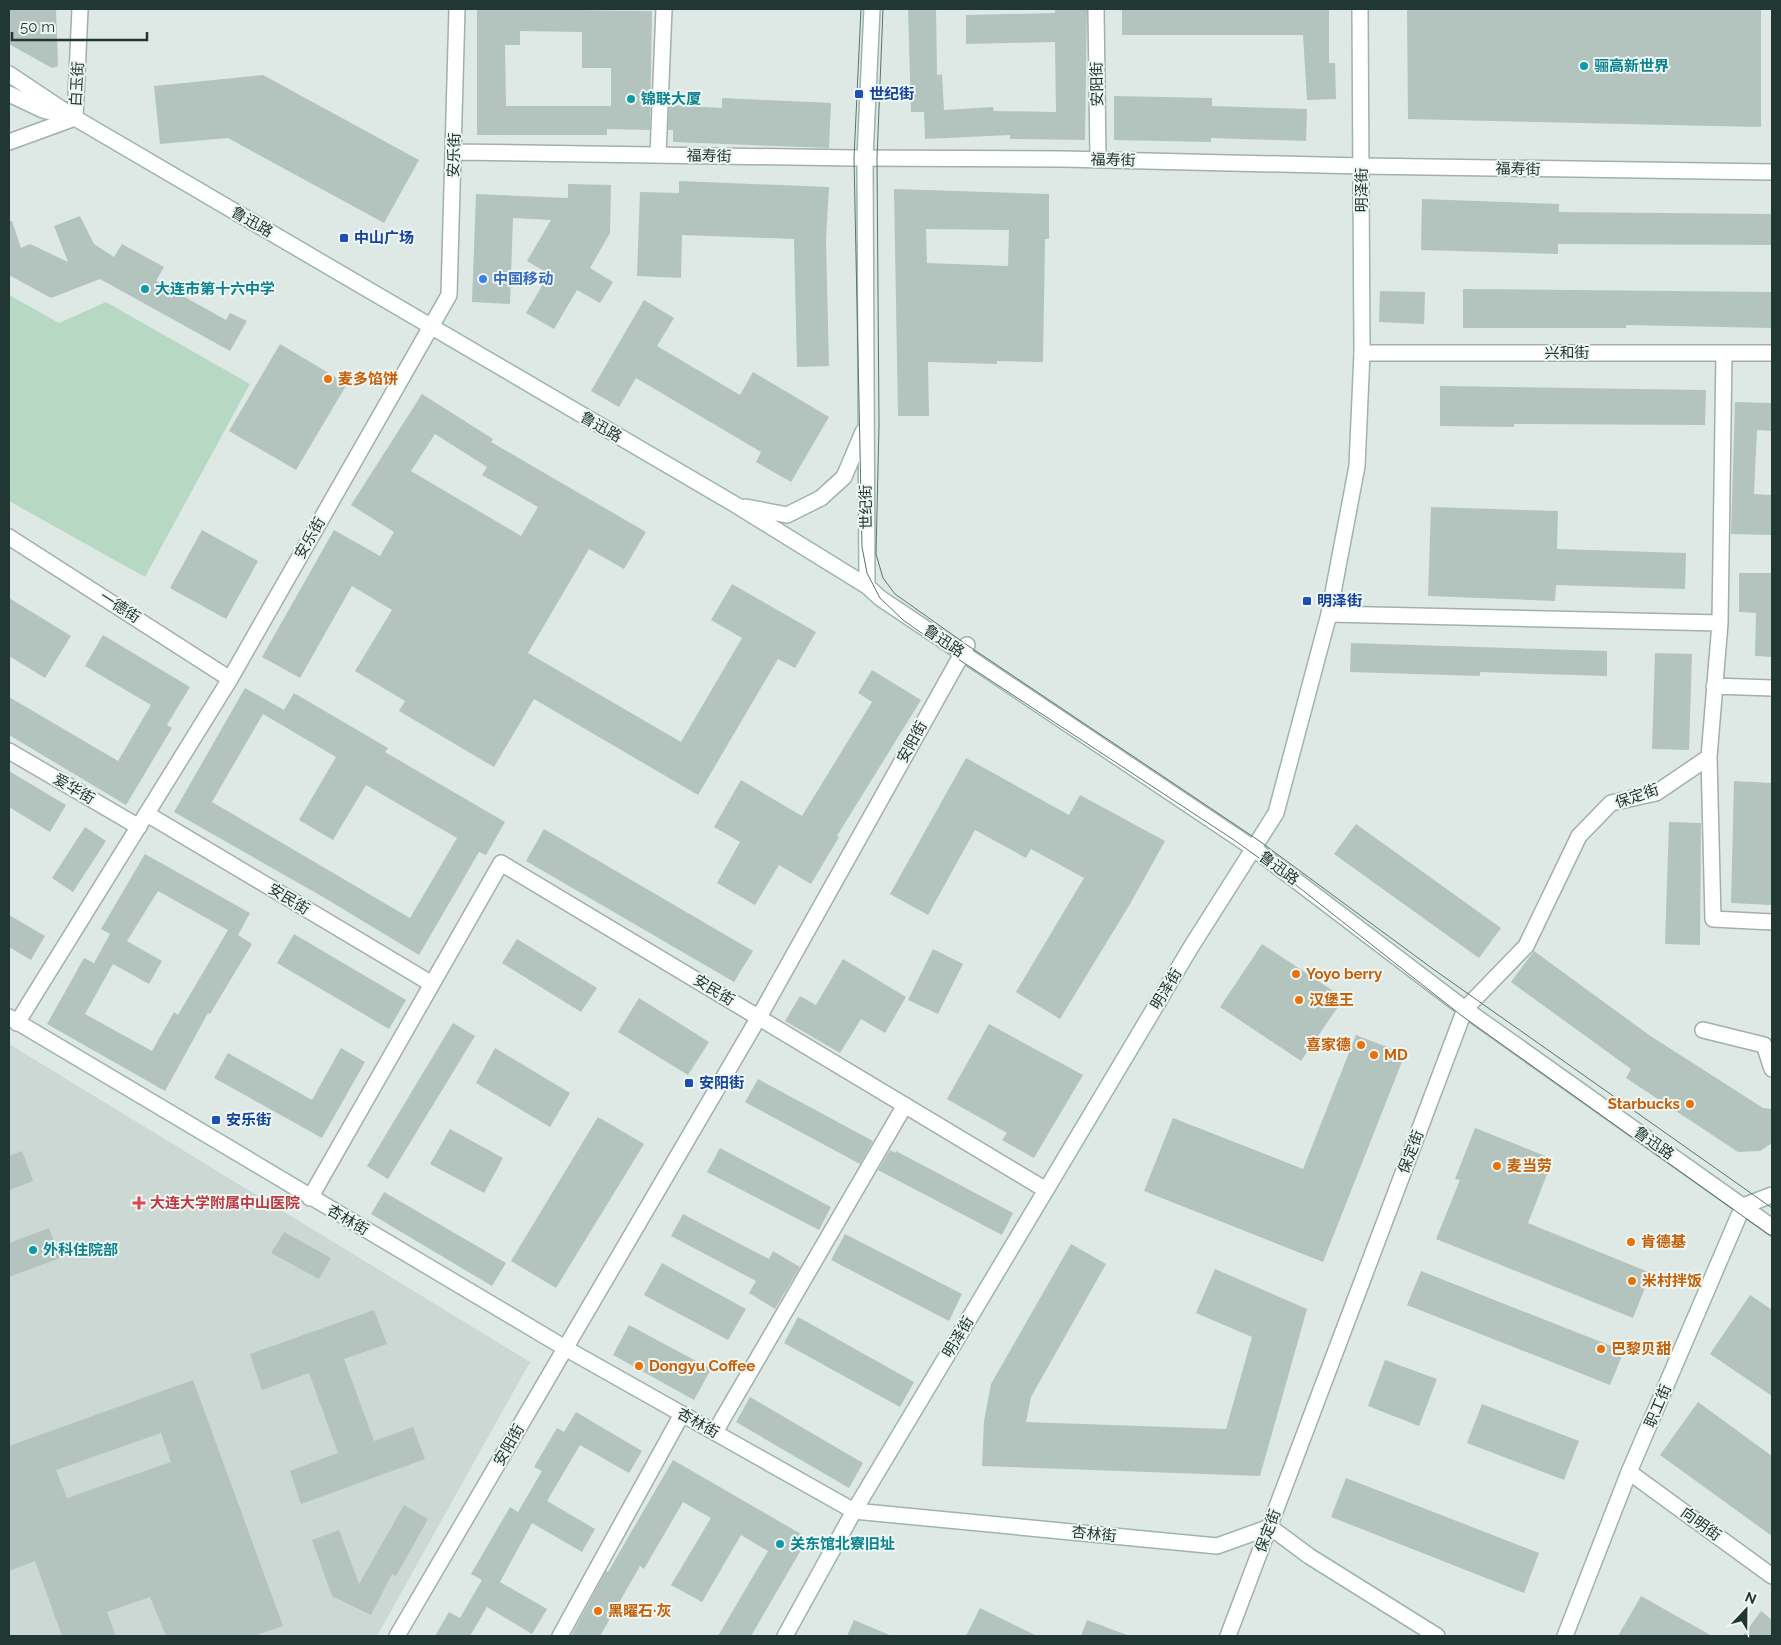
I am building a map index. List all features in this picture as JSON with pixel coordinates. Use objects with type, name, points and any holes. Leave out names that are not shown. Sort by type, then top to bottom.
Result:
[{"type":"street","name":"白玉街","points":[[9,142],[75,118],[80,9]]},
{"type":"street","name":"安乐街","points":[[13,1020],[139,828],[230,678],[450,295],[457,9]]},
{"type":"street","points":[[658,155],[664,9]]},
{"type":"street","name":"世纪街","points":[[867,586],[865,157],[872,9]]},
{"type":"street","name":"安阳街","points":[[1096,9],[1098,160]]},
{"type":"street","name":"明泽街","points":[[785,1636],[854,1511],[1046,1190],[1276,813],[1329,614],[1357,466],[1362,353],[1360,9]]},
{"type":"street","name":"鲁迅路","points":[[9,74],[75,118],[736,505],[867,586],[880,598],[964,649],[1253,848],[1465,1009],[1772,1227]]},
{"type":"street","name":"鲁迅路","points":[[9,94],[43,110],[75,118]]},
{"type":"street","name":"福寿街","points":[[455,152],[1098,160],[1772,172]]},
{"type":"street","name":"兴和街","points":[[1362,353],[1772,353]]},
{"type":"street","points":[[1724,353],[1720,623],[1709,757],[1713,919],[1772,922]]},
{"type":"street","points":[[736,505],[787,515],[821,498],[844,477],[865,426]]},
{"type":"street","name":"一德街","points":[[9,536],[230,678]]},
{"type":"street","points":[[1329,614],[1720,623]]},
{"type":"street","name":"安阳街","points":[[398,1636],[759,1017],[964,649]]},
{"type":"street","points":[[1714,686],[1772,688]]},
{"type":"street","name":"爱华街","points":[[9,751],[139,828]]},
{"type":"street","name":"保定街","points":[[1228,1636],[1465,1009],[1526,946],[1579,836],[1611,803],[1656,793],[1709,757]]},
{"type":"street","name":"安民街","points":[[147,814],[432,984]]},
{"type":"street","name":"安民街","points":[[310,1198],[501,863],[1046,1190]]},
{"type":"street","name":"杏林街","points":[[13,1020],[565,1348],[854,1511],[1217,1546],[1270,1527]]},
{"type":"street","points":[[1703,1030],[1764,1045],[1772,1068]]},
{"type":"street","points":[[715,1432],[905,1105]]},
{"type":"street","points":[[1743,1206],[1772,1195]]},
{"type":"street","name":"职工街","points":[[1565,1636],[1629,1472],[1743,1206]]},
{"type":"street","points":[[560,1636],[682,1414]]},
{"type":"street","name":"向明街","points":[[1629,1472],[1772,1576]]},
{"type":"street","points":[[1270,1527],[1309,1556],[1437,1636]]},
{"type":"shaded area","name":"大连大学附属中山医院","points":[[9,1044],[530,1362],[377,1636],[9,1636]]},
{"type":"green space","points":[[9,295],[59,323],[106,302],[250,384],[145,577],[9,501]]},
{"type":"building","points":[[9,9],[56,9],[58,66],[52,68],[9,44]]},
{"type":"building","points":[[477,9],[652,11],[650,130],[607,129],[607,135],[477,135]],"holes":[[[520,31],[582,32],[582,68],[611,68],[611,106],[506,106],[505,45],[520,45]]]},
{"type":"building","points":[[908,9],[936,9],[937,75],[942,74],[944,110],[993,107],[994,111],[1056,112],[1055,42],[966,44],[966,15],[1055,13],[1055,9],[1087,9],[1085,140],[1010,139],[1010,135],[925,139],[924,112],[911,112]]},
{"type":"building","points":[[1122,9],[1329,9],[1329,63],[1335,63],[1336,99],[1307,100],[1303,35],[1122,35]]},
{"type":"building","name":"骊高新世界","points":[[1407,9],[1761,9],[1761,127],[1408,119]]},
{"type":"building","points":[[263,75],[419,160],[384,223],[228,138],[160,144],[154,86]]},
{"type":"building","points":[[1114,96],[1212,98],[1212,106],[1307,109],[1306,141],[1211,138],[1211,142],[1114,140]]},
{"type":"building","points":[[722,98],[831,103],[829,148],[673,142],[673,130],[668,130],[669,105],[722,108]]},
{"type":"building","points":[[679,181],[829,187],[826,240],[829,366],[797,367],[794,239],[682,235],[681,278],[637,276],[640,192],[679,193]]},
{"type":"building","points":[[568,184],[611,185],[610,233],[590,268],[613,282],[600,303],[577,290],[554,329],[526,313],[549,274],[527,261],[551,220],[513,218],[510,304],[472,302],[476,194],[568,198]]},
{"type":"building","points":[[894,189],[1049,194],[1049,239],[1045,239],[1043,362],[997,361],[997,364],[928,362],[929,416],[898,416]],"holes":[[[926,229],[1009,230],[1008,266],[927,263]]]},
{"type":"building","points":[[1422,199],[1559,204],[1559,212],[1772,214],[1772,245],[1558,244],[1558,254],[1421,250]]},
{"type":"building","name":"大连市第十六中学","points":[[80,216],[94,244],[114,257],[122,244],[164,267],[156,281],[226,320],[230,313],[247,321],[230,351],[100,279],[51,298],[9,275],[9,221],[12,221],[21,248],[30,244],[68,262],[54,226]]},
{"type":"building","points":[[1463,289],[1772,292],[1772,328],[1626,325],[1626,328],[1463,328]]},
{"type":"building","points":[[1380,291],[1425,292],[1424,324],[1379,322]]},
{"type":"building","points":[[644,300],[674,318],[657,346],[740,395],[753,372],[829,417],[791,482],[756,462],[761,452],[636,378],[619,407],[591,391]]},
{"type":"building","points":[[280,344],[347,384],[296,470],[229,431]]},
{"type":"building","points":[[1440,386],[1706,390],[1705,425],[1514,424],[1514,427],[1440,426]]},
{"type":"building","points":[[422,394],[493,439],[491,442],[646,532],[624,569],[589,549],[528,653],[681,742],[742,638],[711,620],[732,584],[816,632],[795,668],[778,659],[698,795],[534,699],[494,767],[399,711],[405,701],[355,671],[392,610],[352,586],[300,678],[262,657],[334,530],[380,556],[394,532],[351,505]],"holes":[[[435,434],[487,467],[482,475],[538,507],[521,536],[411,471]]]},
{"type":"building","points":[[1735,402],[1772,403],[1772,431],[1757,430],[1754,494],[1772,495],[1772,535],[1731,534]]},
{"type":"building","points":[[1431,507],[1558,511],[1557,549],[1686,553],[1685,589],[1556,585],[1555,601],[1428,596]]},
{"type":"building","points":[[202,530],[258,561],[226,619],[170,588]]},
{"type":"building","points":[[1739,573],[1772,573],[1772,657],[1755,656],[1756,613],[1739,612]]},
{"type":"building","points":[[9,598],[71,636],[45,678],[9,656]]},
{"type":"building","points":[[103,635],[190,687],[167,725],[172,728],[126,805],[9,735],[9,697],[118,761],[151,705],[85,666]]},
{"type":"building","points":[[1351,643],[1607,651],[1607,676],[1480,672],[1480,676],[1350,672]]},
{"type":"building","points":[[1655,653],[1692,654],[1689,750],[1652,749]]},
{"type":"building","points":[[872,670],[921,700],[837,836],[839,837],[811,884],[779,865],[755,905],[717,883],[740,842],[714,827],[741,780],[802,816],[872,702],[858,693]]},
{"type":"building","points":[[245,688],[284,710],[294,693],[388,748],[385,752],[505,822],[486,855],[479,852],[419,955],[323,897],[174,812]],"holes":[[[263,714],[336,757],[299,820],[333,840],[366,785],[457,838],[410,918],[212,802]]]},
{"type":"building","points":[[966,758],[1069,815],[1080,795],[1165,841],[1130,904],[1060,1019],[1016,992],[1084,878],[1031,849],[1026,858],[975,830],[928,915],[890,894]]},
{"type":"building","points":[[9,771],[66,805],[50,832],[9,807]]},
{"type":"building","points":[[1734,781],[1772,783],[1772,905],[1731,903]]},
{"type":"building","points":[[1669,822],[1701,823],[1700,945],[1665,944]]},
{"type":"building","points":[[1356,824],[1501,928],[1479,958],[1334,854]]},
{"type":"building","points":[[85,827],[106,841],[73,892],[52,878]]},
{"type":"building","points":[[544,829],[753,951],[734,982],[526,861]]},
{"type":"building","points":[[145,854],[250,913],[238,935],[252,944],[210,1014],[208,1013],[165,1091],[47,1024],[84,958],[94,963],[110,934],[101,929]],"holes":[[[158,891],[228,930],[178,1015],[174,1012],[152,1051],[85,1014],[113,964],[149,984],[162,961],[127,941]]]},
{"type":"building","points":[[9,915],[45,936],[31,960],[9,947]]},
{"type":"building","points":[[294,934],[406,1000],[389,1029],[277,963]]},
{"type":"building","points":[[517,939],[597,988],[581,1012],[502,963]]},
{"type":"building","points":[[1262,944],[1344,998],[1301,1061],[1220,1007]]},
{"type":"building","points":[[933,949],[963,964],[938,1014],[908,1000]]},
{"type":"building","points":[[1534,951],[1649,1035],[1763,1108],[1772,1109],[1772,1143],[1760,1151],[1738,1152],[1626,1078],[1631,1069],[1511,982]]},
{"type":"building","points":[[843,959],[906,997],[885,1033],[861,1019],[840,1053],[785,1021],[800,996],[816,1005]]},
{"type":"building","points":[[639,998],[709,1042],[688,1075],[618,1032]]},
{"type":"building","points":[[453,1023],[475,1036],[388,1179],[367,1166]]},
{"type":"building","points":[[989,1024],[1083,1075],[1034,1158],[1002,1140],[1007,1133],[947,1099]]},
{"type":"building","points":[[1356,1035],[1405,1054],[1323,1262],[1144,1191],[1173,1118],[1303,1169]]},
{"type":"building","points":[[341,1048],[365,1062],[322,1138],[214,1078],[228,1053],[312,1100]]},
{"type":"building","points":[[495,1048],[570,1093],[550,1127],[476,1083]]},
{"type":"building","points":[[758,1079],[873,1141],[860,1164],[745,1102]]},
{"type":"building","points":[[598,1117],[644,1144],[556,1288],[511,1261]]},
{"type":"building","points":[[1475,1128],[1553,1159],[1528,1223],[1651,1273],[1633,1318],[1436,1239],[1460,1180],[1455,1179]]},
{"type":"building","points":[[450,1129],[503,1158],[484,1193],[430,1164]]},
{"type":"building","points":[[720,1148],[831,1207],[819,1230],[707,1172]]},
{"type":"building","points":[[890,1150],[895,1153],[896,1151],[1013,1213],[1002,1235],[878,1170]]},
{"type":"building","points":[[22,1151],[33,1181],[9,1190],[9,1156]]},
{"type":"building","points":[[384,1192],[506,1263],[492,1286],[371,1214]]},
{"type":"building","points":[[683,1214],[769,1259],[773,1251],[800,1267],[775,1309],[749,1293],[756,1281],[671,1236]]},
{"type":"building","name":"外科住院部","points":[[49,1228],[60,1258],[9,1277],[9,1243]]},
{"type":"building","points":[[284,1232],[331,1258],[319,1279],[271,1253]]},
{"type":"building","points":[[845,1234],[962,1294],[949,1321],[831,1260]]},
{"type":"building","points":[[1071,1244],[1106,1264],[1031,1397],[1026,1422],[1226,1429],[1252,1337],[1196,1313],[1215,1269],[1307,1309],[1260,1476],[982,1466],[984,1421],[991,1384]]},
{"type":"building","points":[[662,1263],[746,1309],[728,1340],[644,1295]]},
{"type":"building","points":[[1421,1271],[1624,1351],[1610,1385],[1407,1305]]},
{"type":"building","points":[[1750,1295],[1772,1310],[1772,1396],[1710,1354]]},
{"type":"building","points":[[374,1310],[387,1344],[344,1359],[374,1441],[413,1427],[425,1459],[301,1504],[290,1471],[338,1453],[309,1373],[262,1390],[250,1354]]},
{"type":"building","points":[[798,1317],[914,1382],[900,1407],[784,1343]]},
{"type":"building","points":[[629,1325],[711,1369],[694,1400],[613,1355]]},
{"type":"building","points":[[1385,1360],[1437,1379],[1419,1426],[1368,1406]]},
{"type":"building","points":[[193,1380],[283,1626],[253,1636],[166,1636],[150,1597],[107,1612],[116,1636],[62,1636],[35,1561],[9,1571],[9,1446]],"holes":[[[161,1433],[171,1462],[67,1498],[56,1470]]]},
{"type":"building","points":[[750,1397],[863,1463],[849,1488],[736,1422]]},
{"type":"building","points":[[1698,1402],[1772,1456],[1772,1536],[1660,1455]]},
{"type":"building","points":[[1482,1404],[1579,1441],[1564,1480],[1467,1443]]},
{"type":"building","points":[[576,1412],[642,1451],[629,1473],[580,1445],[547,1501],[595,1529],[582,1552],[532,1523],[500,1582],[547,1609],[532,1634],[487,1607],[470,1636],[435,1636],[449,1612],[460,1618],[482,1580],[471,1574],[510,1507],[518,1512],[542,1471],[534,1467],[557,1428],[564,1432]]},
{"type":"building","name":"关东馆北寮旧址","points":[[673,1460],[808,1538],[751,1636],[718,1636],[768,1551],[741,1535],[702,1602],[671,1585],[711,1518],[683,1502],[644,1569],[640,1566],[600,1636],[571,1636],[606,1571],[608,1572]]},
{"type":"building","points":[[1346,1478],[1539,1553],[1524,1593],[1331,1517]]},
{"type":"building","points":[[404,1505],[428,1519],[396,1576],[392,1574],[371,1615],[332,1596],[312,1540],[339,1530],[359,1584]]},
{"type":"building","points":[[1641,1596],[1712,1636],[1618,1636]]},
{"type":"building","points":[[980,1608],[1037,1636],[966,1636]]},
{"type":"building","points":[[1761,1611],[1772,1620],[1772,1636],[1743,1636]]},
{"type":"building","points":[[854,1620],[892,1636],[847,1636]]},
{"type":"building","points":[[1087,1620],[1127,1635],[1127,1636],[1081,1636]]},
{"type":"tram line","points":[[861,9],[854,158],[862,547],[867,573],[880,598],[903,620],[958,659],[1234,840],[1287,878],[1462,1016],[1772,1237]]},
{"type":"tram line","points":[[883,9],[877,158],[879,425],[876,554],[883,578],[895,594],[967,645],[1258,840],[1433,969],[1772,1208]]},
{"type":"place","name":"骊高新世界","points":[[1584,66]]},
{"type":"place","name":"世纪街","points":[[859,94]]},
{"type":"place","name":"锦联大厦","points":[[631,99]]},
{"type":"place","name":"中山广场","points":[[344,238]]},
{"type":"place","name":"中国移动","points":[[483,279]]},
{"type":"place","name":"大连市第十六中学","points":[[145,289]]},
{"type":"place","name":"麦多馅饼","points":[[328,379]]},
{"type":"place","name":"明泽街","points":[[1307,601]]},
{"type":"place","name":"Yoyo berry","points":[[1296,974]]},
{"type":"place","name":"汉堡王","points":[[1299,1000]]},
{"type":"place","name":"喜家德","points":[[1361,1045]]},
{"type":"place","name":"MD","points":[[1374,1055]]},
{"type":"place","name":"安阳街","points":[[689,1083]]},
{"type":"place","name":"Starbucks","points":[[1690,1104]]},
{"type":"place","name":"安乐街","points":[[216,1120]]},
{"type":"place","name":"麦当劳","points":[[1497,1166]]},
{"type":"place","name":"大连大学附属中山医院","points":[[139,1203]]},
{"type":"place","name":"肯德基","points":[[1631,1242]]},
{"type":"place","name":"外科住院部","points":[[33,1250]]},
{"type":"place","name":"米村拌饭","points":[[1632,1281]]},
{"type":"place","name":"巴黎贝甜","points":[[1601,1349]]},
{"type":"place","name":"Dongyu Coffee","points":[[639,1366]]},
{"type":"place","name":"关东馆北寮旧址","points":[[780,1544]]},
{"type":"place","name":"黑曜石·灰","points":[[598,1611]]}]
